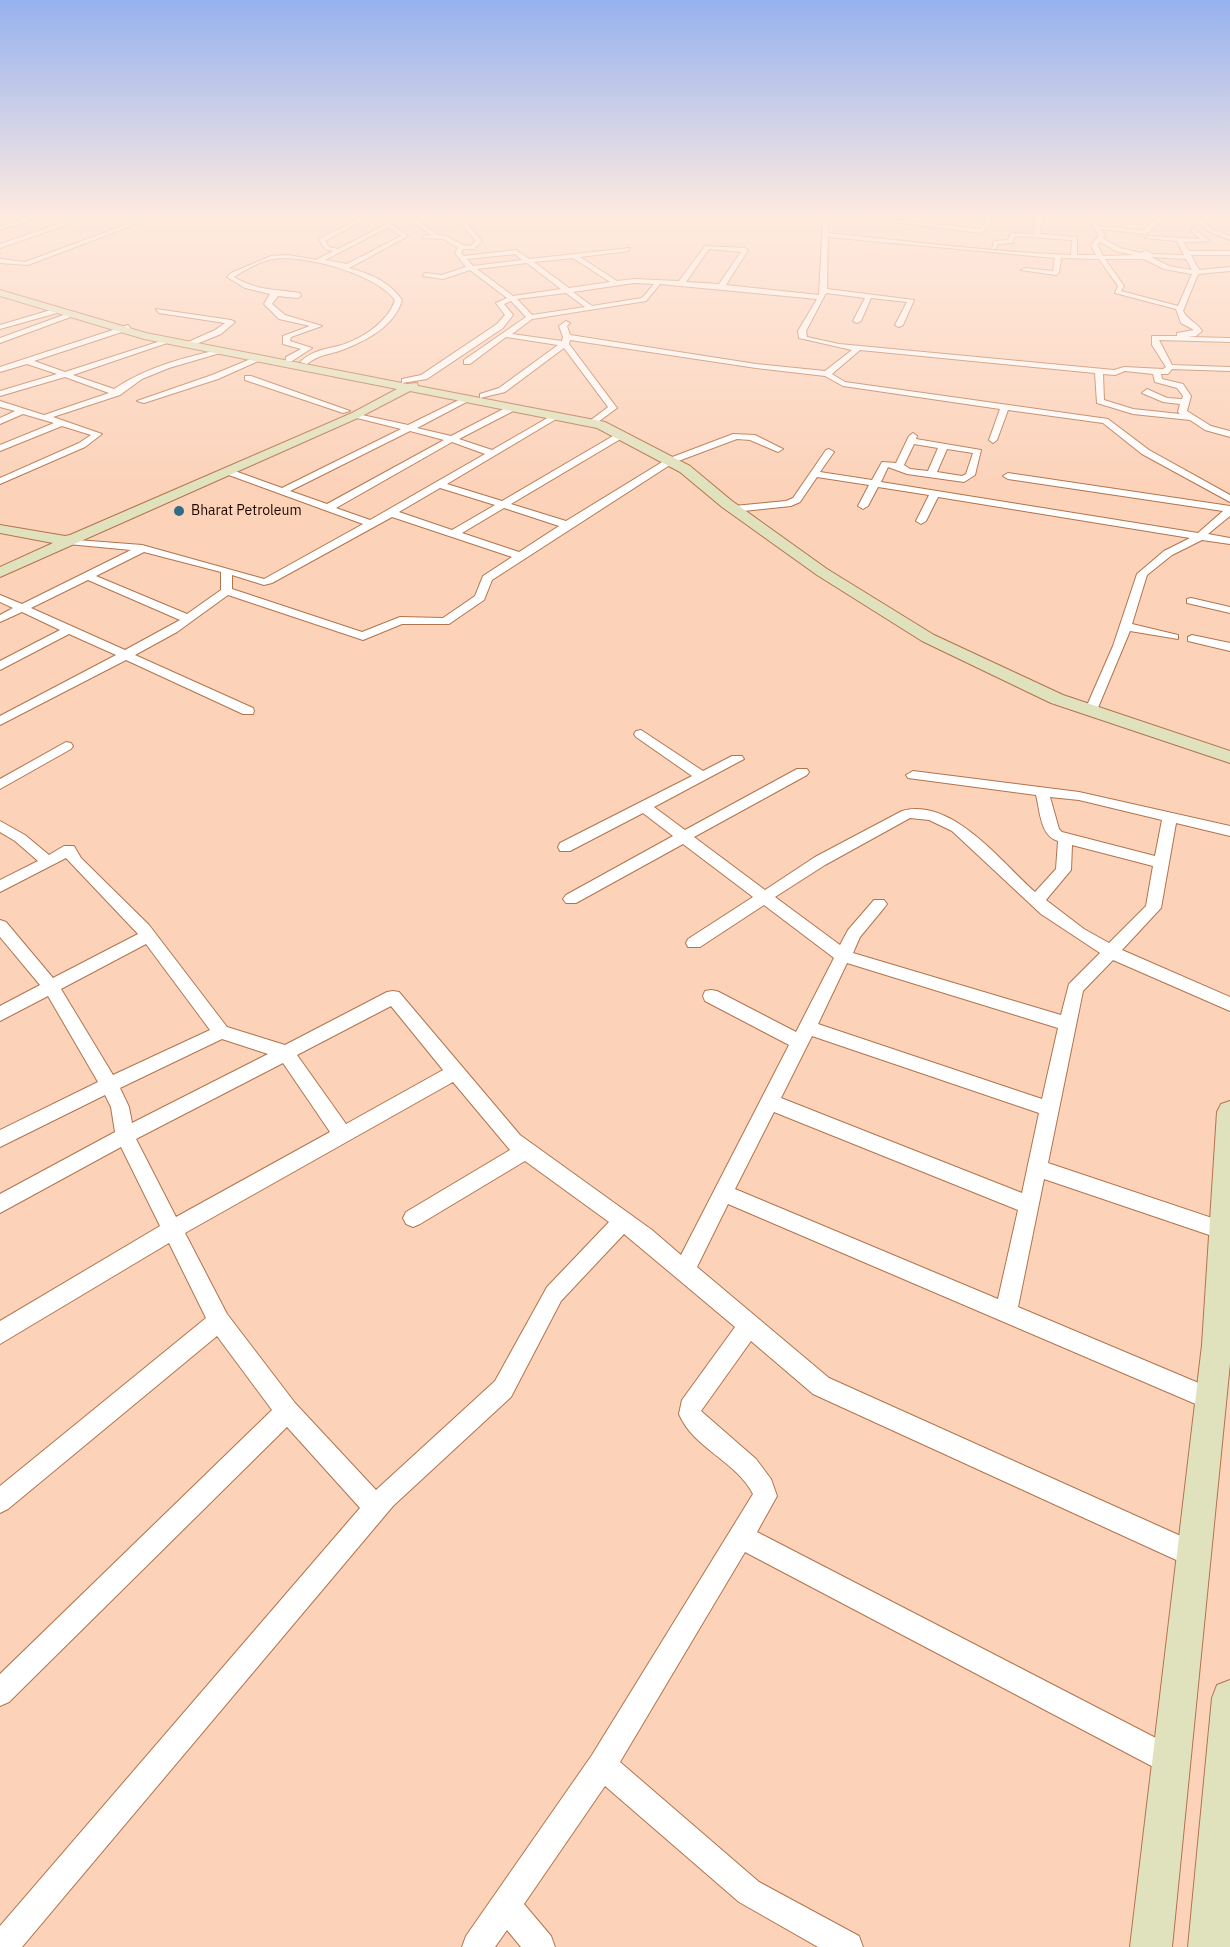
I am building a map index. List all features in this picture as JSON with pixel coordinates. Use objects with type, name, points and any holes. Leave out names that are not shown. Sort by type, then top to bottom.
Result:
[{"type":"street","points":[[48,307],[167,340],[483,396],[566,412],[595,422],[685,469],[734,509],[822,572],[928,638],[1057,699],[1230,768]]},
{"type":"street","points":[[51,307],[123,329],[289,359],[595,422],[610,411],[612,404],[566,340],[563,326],[587,308]]},
{"type":"street","points":[[270,307],[295,322],[318,326],[287,336],[286,342],[308,348],[289,359]]},
{"type":"street","points":[[304,362],[322,351],[346,345],[377,329],[398,307]]},
{"type":"street","points":[[2,571],[225,471],[424,377],[506,321],[509,313],[503,307]]},
{"type":"street","points":[[521,307],[531,317],[566,323]]},
{"type":"street","points":[[459,367],[531,317],[595,307]]},
{"type":"street","points":[[815,307],[802,331],[803,338],[858,348],[1099,372],[1115,373],[1124,369],[1165,372],[1170,367]]},
{"type":"street","points":[[857,321],[864,307]]},
{"type":"street","points":[[899,325],[908,307]]},
{"type":"street","points":[[1173,337],[1173,335],[1193,334],[1198,331],[1196,327],[1182,318],[1179,308],[1175,307]]},
{"type":"street","points":[[0,327],[57,310]]},
{"type":"street","points":[[159,311],[231,322],[224,329],[192,343]]},
{"type":"street","points":[[0,342],[72,315]]},
{"type":"street","points":[[0,360],[123,329]]},
{"type":"street","points":[[506,335],[566,340],[827,374],[843,384],[949,404],[1005,407],[1106,421],[1120,429],[1131,443],[1230,499]]},
{"type":"street","points":[[1170,367],[1156,345],[1155,338],[1230,340]]},
{"type":"street","points":[[0,394],[167,340]]},
{"type":"street","points":[[483,396],[502,390],[566,340]]},
{"type":"street","points":[[0,342],[64,375],[140,403],[261,358]]},
{"type":"street","points":[[827,374],[858,348]]},
{"type":"street","points":[[45,417],[115,393],[147,373],[195,357],[224,351]]},
{"type":"street","points":[[0,370],[21,354]]},
{"type":"street","points":[[1170,367],[1196,370],[1230,369]]},
{"type":"street","points":[[1156,371],[1158,380],[1179,386],[1187,396],[1182,412],[1208,428],[1230,434]]},
{"type":"street","points":[[1099,372],[1100,401],[1132,412],[1191,418]]},
{"type":"street","points":[[407,384],[443,375]]},
{"type":"street","points":[[248,378],[351,413],[451,439],[492,454]]},
{"type":"street","points":[[1147,391],[1146,393],[1153,397],[1186,402]]},
{"type":"street","points":[[283,491],[470,398]]},
{"type":"street","points":[[0,404],[98,434],[82,445],[0,481]]},
{"type":"street","points":[[328,508],[514,406]]},
{"type":"street","points":[[993,440],[1005,407]]},
{"type":"street","points":[[0,421],[24,411]]},
{"type":"street","points":[[0,529],[68,541],[142,548],[264,582],[391,513],[559,415]]},
{"type":"street","points":[[0,448],[62,423]]},
{"type":"street","points":[[453,534],[621,435]]},
{"type":"street","points":[[227,591],[363,636],[400,620],[445,622],[480,598],[487,578],[670,461],[736,436],[752,437],[778,450]]},
{"type":"street","points":[[863,506],[885,464],[899,466],[903,470],[964,479],[970,476],[977,450],[912,439],[899,466]]},
{"type":"street","points":[[932,474],[944,445]]},
{"type":"street","points":[[734,509],[788,504],[797,500],[829,452]]},
{"type":"street","points":[[225,471],[371,524]]},
{"type":"street","points":[[816,474],[1230,541]]},
{"type":"street","points":[[1008,476],[1230,510]]},
{"type":"street","points":[[440,485],[567,525]]},
{"type":"street","points":[[921,521],[934,494]]},
{"type":"street","points":[[1088,712],[1115,656],[1142,574],[1168,553],[1199,537],[1230,510]]},
{"type":"street","points":[[391,513],[520,556]]},
{"type":"street","points":[[0,619],[142,548]]},
{"type":"street","points":[[225,570],[227,591]]},
{"type":"street","points":[[88,576],[188,619]]},
{"type":"street","points":[[0,721],[127,654],[188,619],[227,591]]},
{"type":"street","points":[[0,598],[248,711]]},
{"type":"street","points":[[1191,601],[1230,610]]},
{"type":"street","points":[[1125,626],[1174,637]]},
{"type":"street","points":[[0,666],[70,629]]},
{"type":"street","points":[[1192,639],[1230,647]]},
{"type":"street","points":[[1088,712],[1230,757]]},
{"type":"street","points":[[641,734],[702,777]]},
{"type":"street","points":[[0,785],[66,746]]},
{"type":"street","points":[[565,847],[737,759]]},
{"type":"street","points":[[571,899],[802,772]]},
{"type":"street","points":[[913,775],[1079,796],[1230,831]]},
{"type":"street","points":[[1042,792],[1052,831],[1065,840],[1162,863]]},
{"type":"street","points":[[644,807],[765,895],[843,956],[1068,1024]]},
{"type":"street","points":[[694,943],[820,861],[907,814],[917,812],[945,820],[957,828],[1061,921],[1170,980],[1230,1004]]},
{"type":"street","points":[[1006,1312],[1075,989],[1153,908],[1170,818]]},
{"type":"street","points":[[0,826],[20,838],[48,862]]},
{"type":"street","points":[[1037,900],[1063,870],[1065,840]]},
{"type":"street","points":[[0,887],[69,850],[75,861],[148,936],[221,1032],[285,1052],[343,1135]]},
{"type":"street","points":[[684,1270],[854,934],[879,904]]},
{"type":"street","points":[[0,926],[51,987],[109,1085],[120,1107],[125,1136],[219,1321],[287,1411],[376,1508]]},
{"type":"street","points":[[0,1014],[148,936]]},
{"type":"street","points":[[711,996],[804,1034],[1049,1109]]},
{"type":"street","points":[[0,1204],[125,1136],[393,997],[513,1141],[623,1221],[821,1386],[1194,1555]]},
{"type":"street","points":[[0,1139],[221,1032]]},
{"type":"street","points":[[0,1334],[173,1230],[456,1072]]},
{"type":"street","points":[[770,1102],[1029,1205]]},
{"type":"street","points":[[1151,1947],[1212,1400],[1230,1112]]},
{"type":"street","points":[[414,1218],[526,1150]]},
{"type":"street","points":[[1037,1168],[1224,1231]]},
{"type":"street","points":[[723,1193],[1212,1400]]},
{"type":"street","points":[[2,1947],[376,1508],[503,1389],[554,1294],[623,1221]]},
{"type":"street","points":[[0,1501],[219,1321]]},
{"type":"street","points":[[477,1947],[603,1765],[765,1496],[765,1489],[754,1474],[696,1423],[690,1414],[690,1408],[750,1325]]},
{"type":"street","points":[[0,1693],[287,1411]]},
{"type":"street","points":[[742,1537],[1171,1761]]},
{"type":"street","points":[[1209,1947],[1226,1800],[1230,1698]]},
{"type":"street","points":[[603,1765],[749,1892],[848,1947]]},
{"type":"street","points":[[506,1905],[540,1947]]},
{"type":"place","name":"Bharat Petroleum","points":[[179,511]]}]
